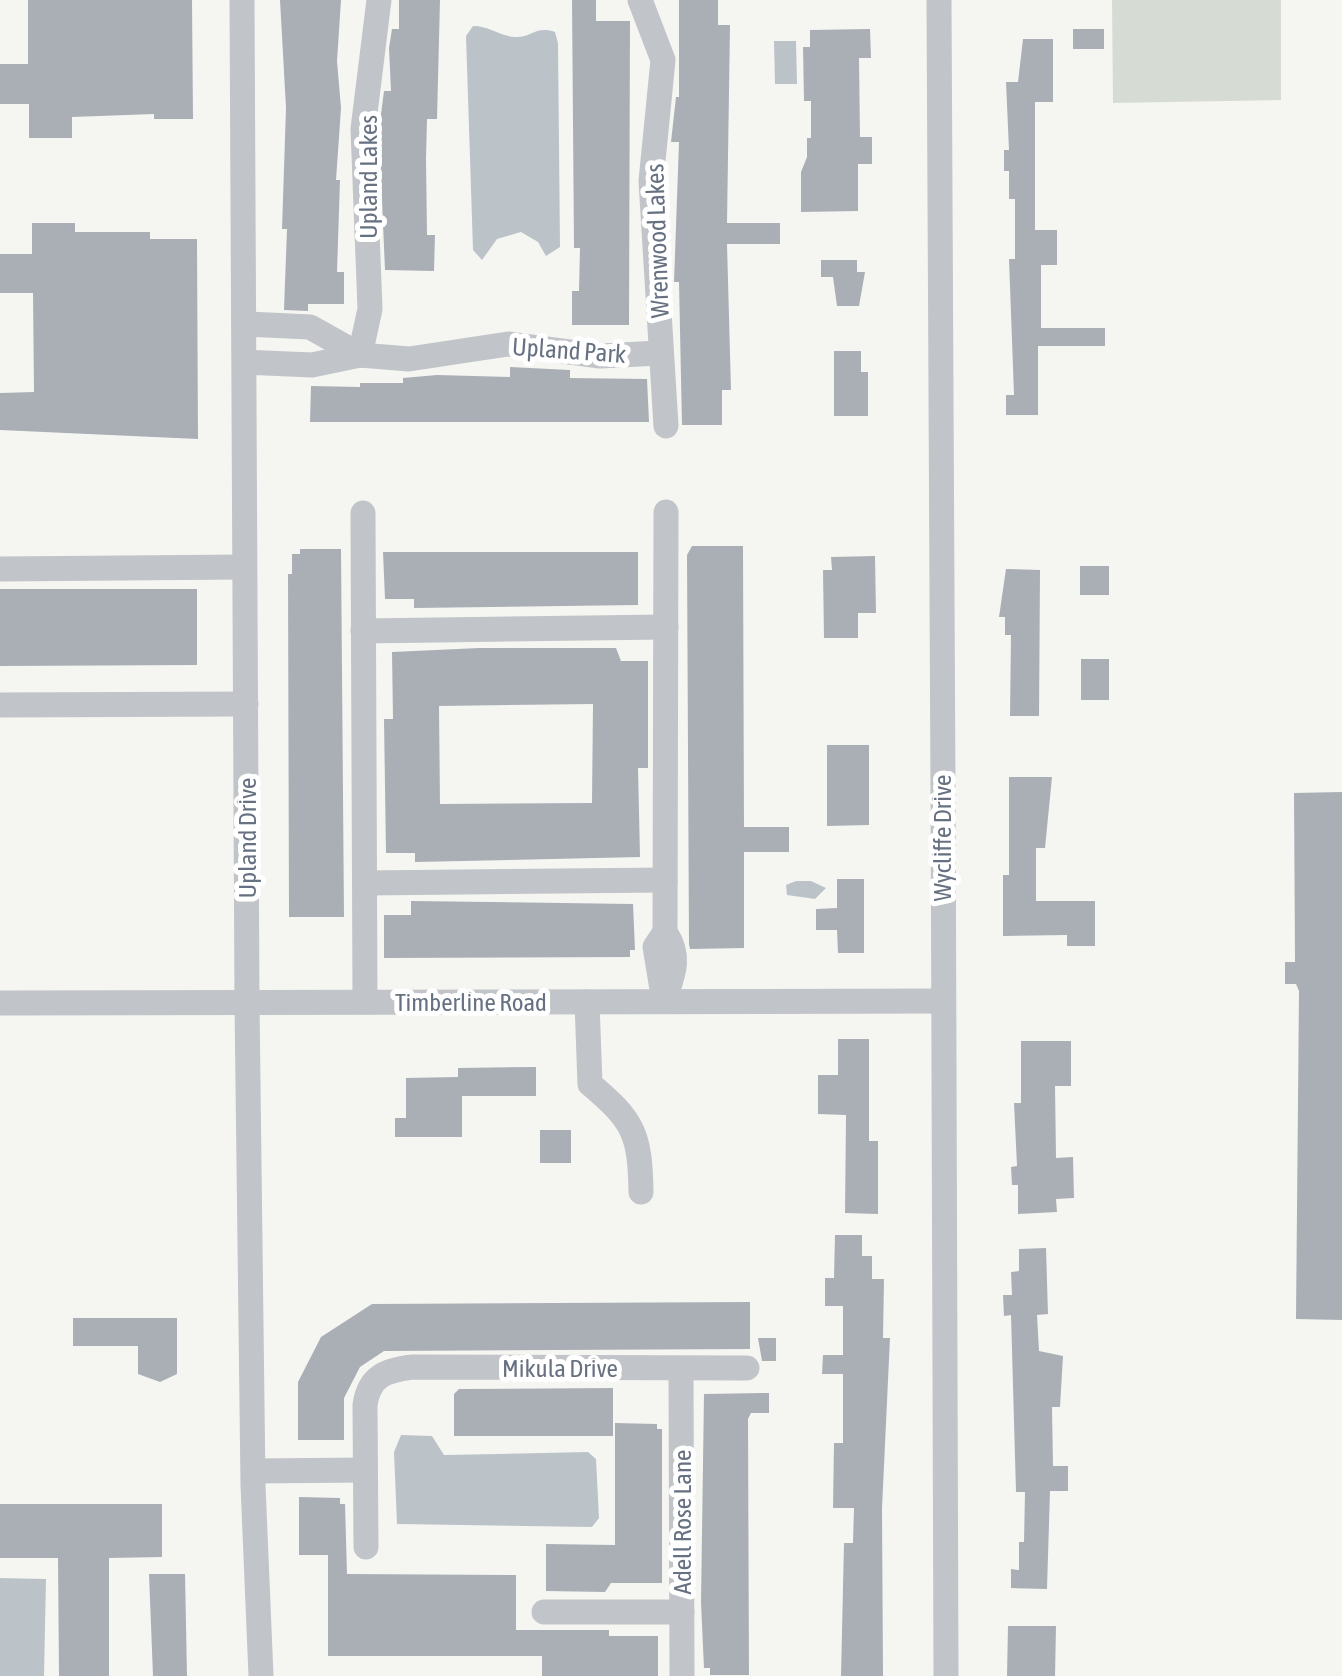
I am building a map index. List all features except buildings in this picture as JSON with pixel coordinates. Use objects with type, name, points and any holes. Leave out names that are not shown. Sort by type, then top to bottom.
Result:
[{"type":"street","name":"Upland Drive","points":[[242,0],[247,1002],[254,1471],[262,1676]]},
{"type":"street","name":"Upland Lakes","points":[[360,354],[370,309],[363,130],[379,0]]},
{"type":"street","name":"Wrenwood Lakes","points":[[640,0],[663,60],[651,181],[666,426]]},
{"type":"street","name":"Wycliffe Drive","points":[[938,0],[944,482],[941,1001],[946,1676]]},
{"type":"street","name":"Upland Park","points":[[246,324],[310,326],[360,354]]},
{"type":"street","name":"Upland Park","points":[[245,362],[312,366],[360,354],[409,359],[508,344],[600,356],[660,353]]},
{"type":"street","points":[[664,1002],[676,966],[676,947],[665,932],[666,512]]},
{"type":"street","points":[[363,514],[365,1002]]},
{"type":"street","points":[[0,568],[244,567]]},
{"type":"street","points":[[363,631],[666,627]]},
{"type":"street","points":[[0,705],[246,704]]},
{"type":"street","points":[[365,882],[665,880]]},
{"type":"street","name":"Timberline Road","points":[[0,1004],[941,1001]]},
{"type":"street","points":[[586,1002],[590,1084],[634,1127],[640,1152],[641,1192]]},
{"type":"street","name":"Mikula Drive","points":[[366,1470],[365,1405],[374,1378],[412,1367],[747,1368]]},
{"type":"street","name":"Adell Rose Lane","points":[[681,1368],[682,1676]]},
{"type":"street","points":[[254,1471],[366,1470],[366,1547]]},
{"type":"street","points":[[544,1612],[682,1612]]},
{"type":"shaded area","points":[[1112,0],[1281,0],[1281,100],[1113,103]]},
{"type":"shaded area","points":[[473,26],[515,37],[543,30],[555,32],[560,247],[546,256],[538,242],[521,232],[497,239],[482,260],[473,250],[466,36]]},
{"type":"shaded area","points":[[774,41],[796,41],[797,84],[775,84]]},
{"type":"shaded area","points":[[811,881],[826,888],[815,899],[787,895],[786,885]]},
{"type":"shaded area","points":[[401,1435],[432,1436],[444,1455],[588,1452],[596,1459],[599,1518],[592,1527],[397,1524],[394,1452]]},
{"type":"shaded area","points":[[0,1578],[46,1579],[44,1676],[0,1676]]}]
